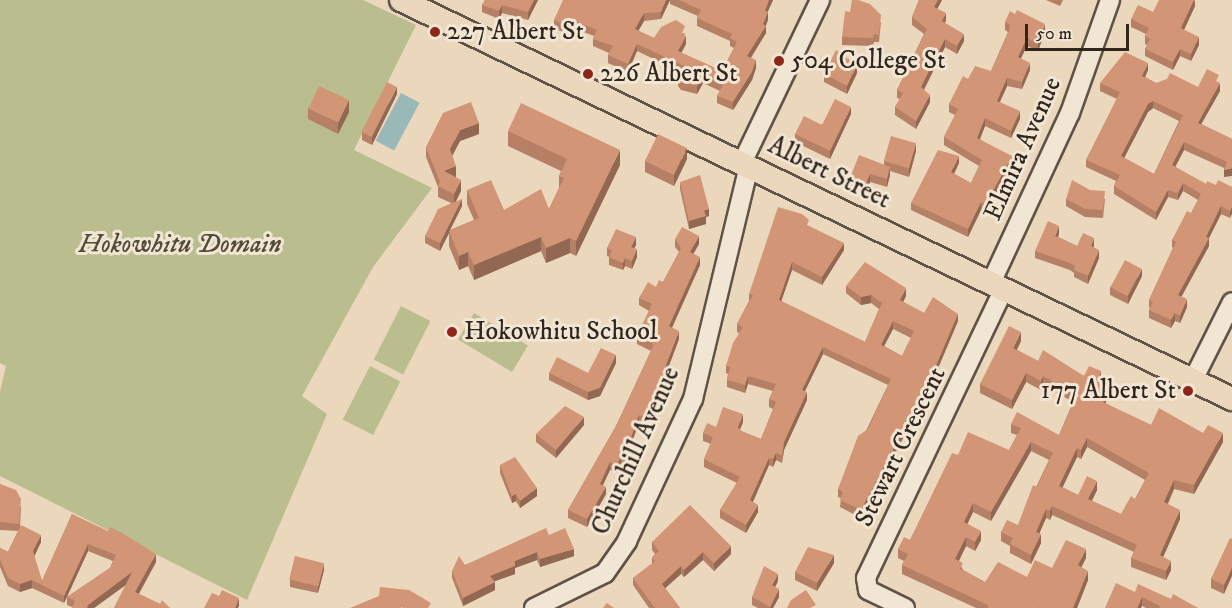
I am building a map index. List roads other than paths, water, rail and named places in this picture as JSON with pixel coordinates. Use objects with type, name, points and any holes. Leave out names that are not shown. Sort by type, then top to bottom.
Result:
[{"type":"main road","name":"Albert Street","points":[[402,0],[1232,399]]},
{"type":"street","name":"Churchill Avenue","points":[[534,608],[605,573],[627,541],[693,399],[745,164],[820,0]]},
{"type":"street","name":"Elmira Avenue","points":[[997,286],[1070,112],[1110,0]]},
{"type":"street","name":"Stewart Crescent","points":[[905,608],[868,590],[866,578],[997,286]]},
{"type":"street","points":[[1193,380],[1232,302]]},
{"type":"water","points":[[401,93],[420,103],[394,151],[376,141]]},
{"type":"place","name":"227 Albert St","points":[[435,32]]},
{"type":"place","name":"504 College St","points":[[779,61]]},
{"type":"place","name":"226 Albert St","points":[[588,74]]},
{"type":"place","name":"Hokowhitu School","points":[[452,332]]},
{"type":"place","name":"177 Albert St","points":[[1188,391]]},
{"type":"park label","name":"Hokowhitu Domain","points":[[180,245]]}]
